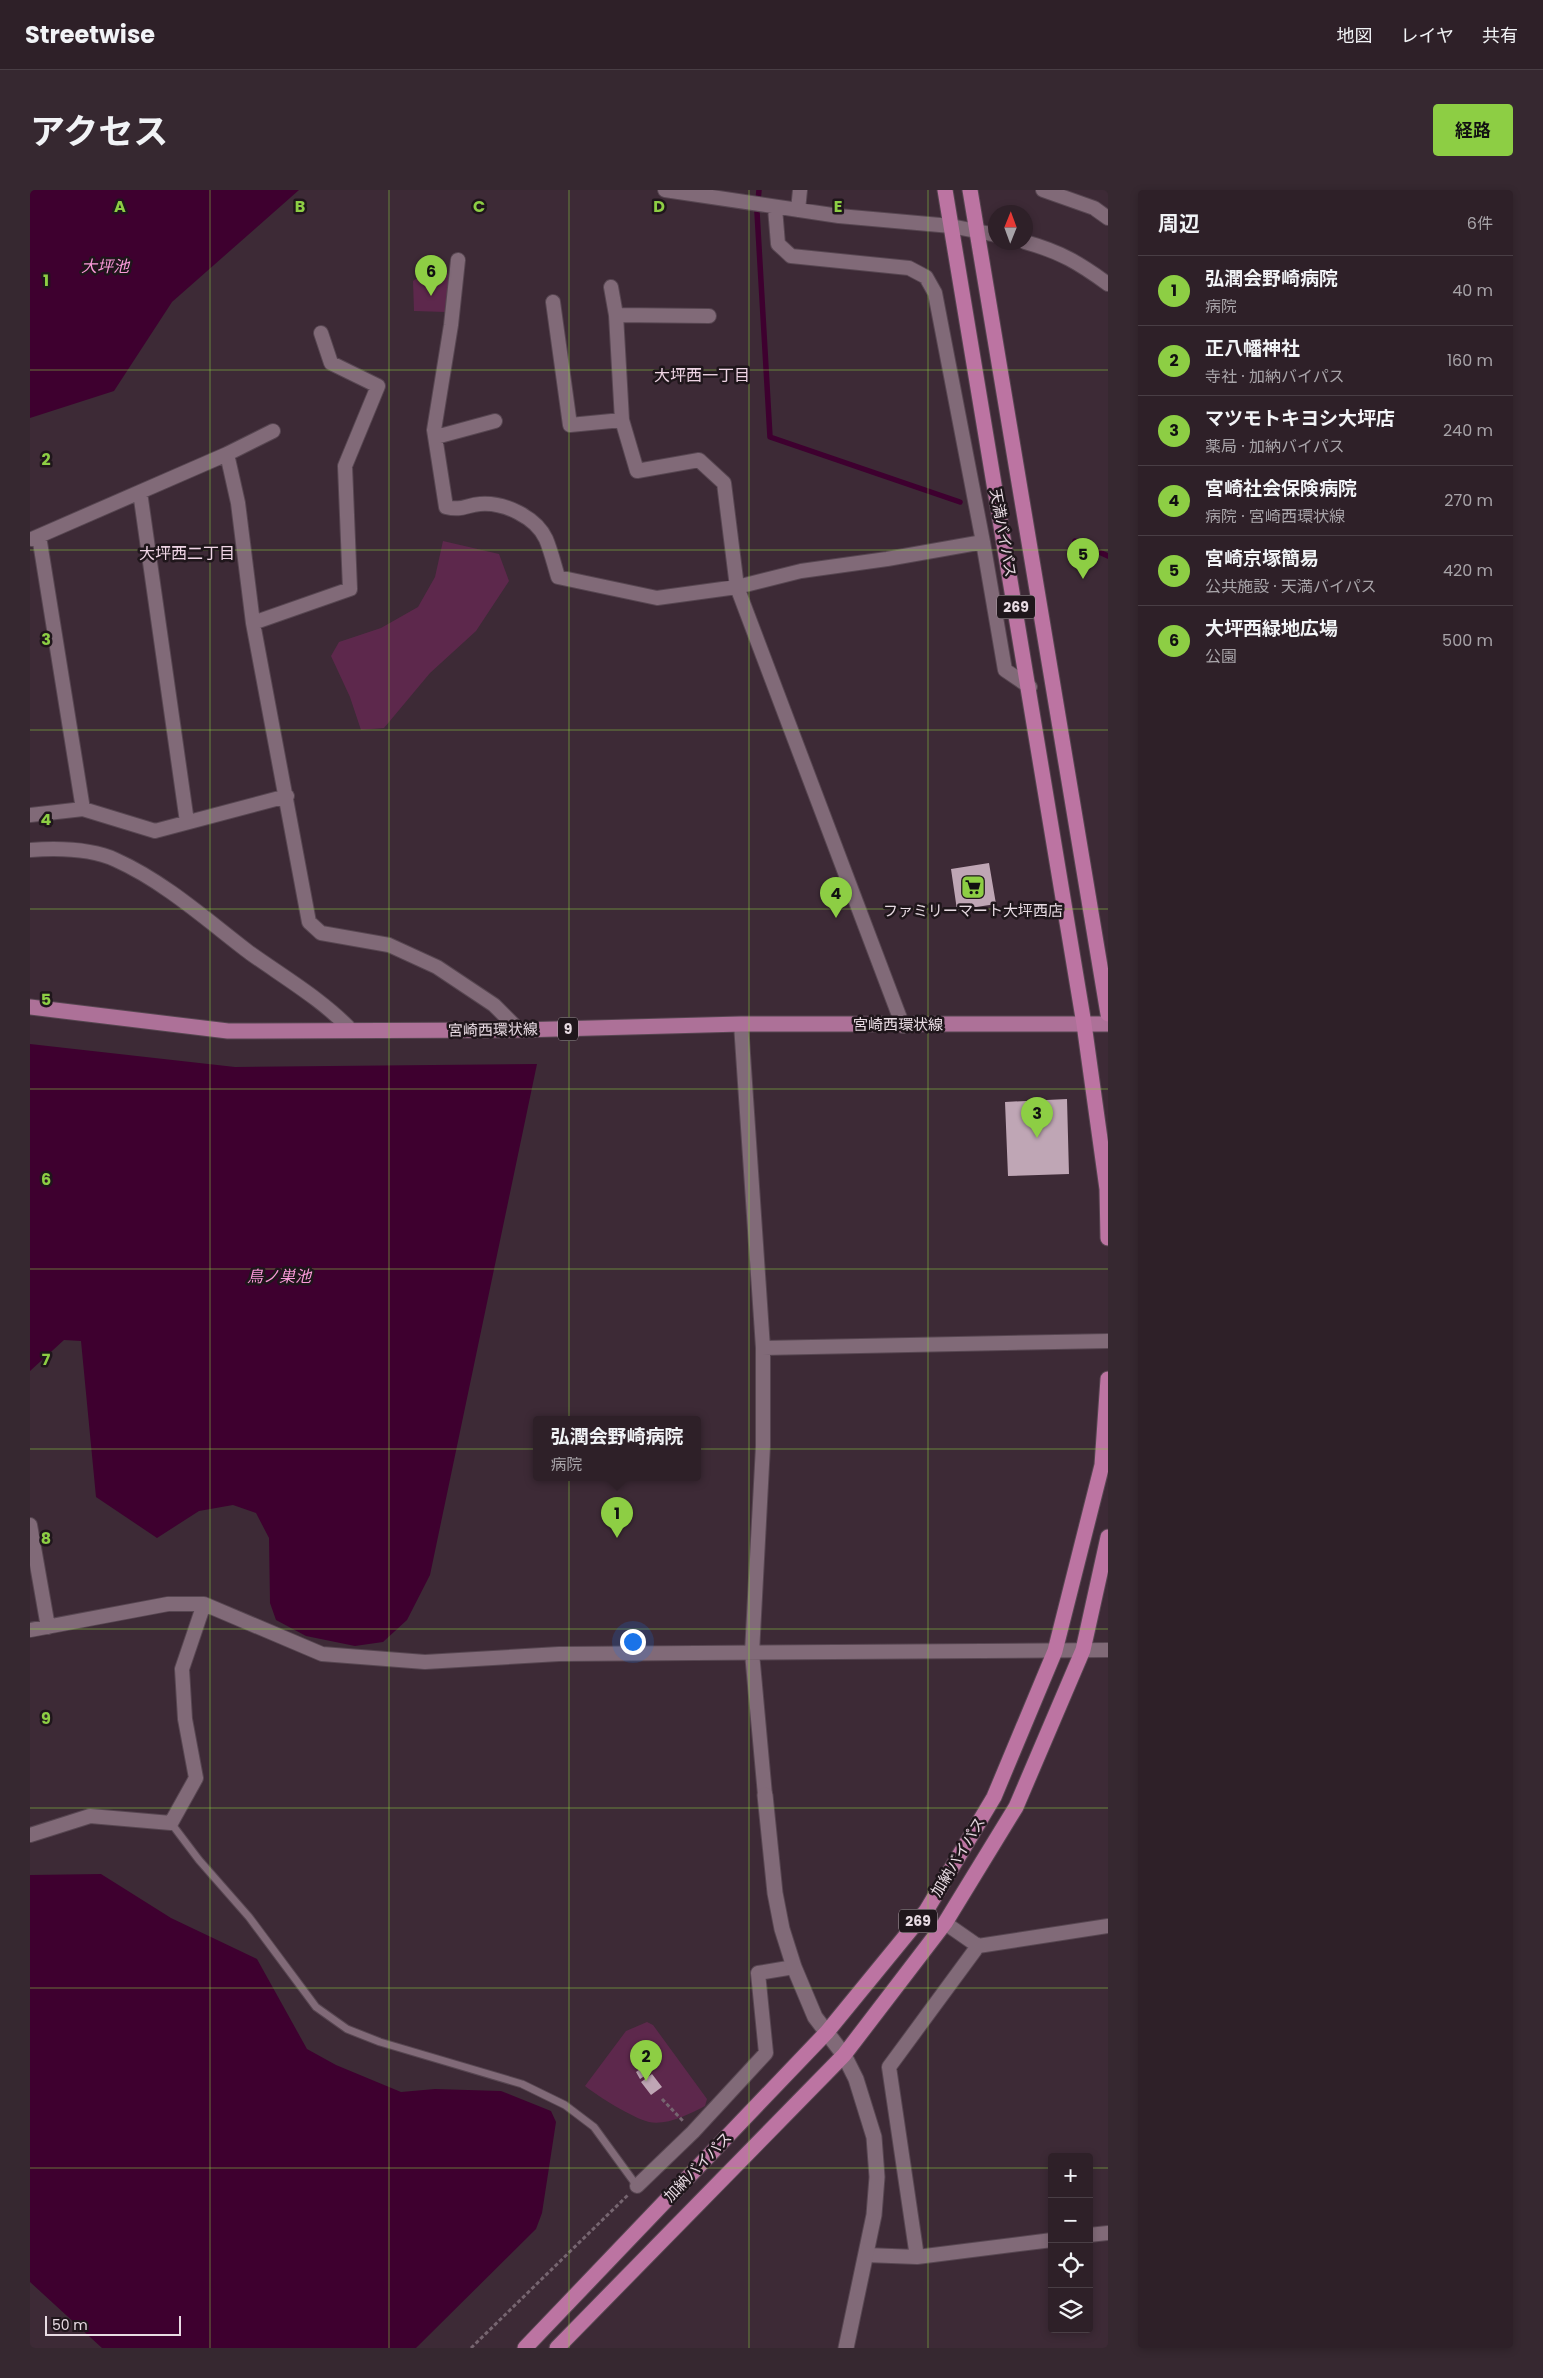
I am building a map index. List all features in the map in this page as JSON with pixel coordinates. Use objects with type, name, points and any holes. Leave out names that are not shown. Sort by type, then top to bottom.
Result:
[{"type":"highway","name":"天満バイパス","points":[[945,190],[1030,687],[1084,1024]]},
{"type":"highway","name":"天満バイパス","points":[[970,190],[1108,1014]]},
{"type":"highway","name":"269","points":[[1084,1024],[1107,1189],[1108,1238]]},
{"type":"highway","name":"加納バイパス","points":[[525,2348],[827,2032],[926,1911],[985,1814],[994,1797],[1055,1650],[1102,1465],[1108,1380]]},
{"type":"highway","name":"加納バイパス","points":[[557,2348],[844,2055],[945,1923],[1016,1807],[1083,1650],[1108,1537]]},
{"type":"main road","name":"宮崎西環状線","points":[[30,1007],[228,1030],[352,1032],[741,1024],[903,1026],[1108,1024]]},
{"type":"street","points":[[665,190],[839,216],[951,226],[988,234]]},
{"type":"street","points":[[798,210],[800,190]]},
{"type":"street","points":[[1044,190],[1094,208],[1108,218]]},
{"type":"street","points":[[763,206],[778,244],[791,256],[909,268],[926,277],[935,293],[984,542],[1005,670],[1030,687]]},
{"type":"street","points":[[1033,244],[1061,253],[1108,284]]},
{"type":"street","points":[[458,260],[451,325],[434,430],[446,507],[457,510],[481,504],[506,508],[528,518],[546,538],[558,577],[657,598],[737,587],[801,571],[887,559],[984,542]]},
{"type":"street","points":[[611,287],[616,315],[622,420],[637,471],[699,460],[724,483],[737,587],[903,1026]]},
{"type":"street","points":[[553,302],[570,425],[622,420]]},
{"type":"street","points":[[616,315],[709,316]]},
{"type":"street","points":[[253,622],[350,589],[346,466],[378,386],[331,363],[321,333]]},
{"type":"street","points":[[436,437],[495,421]]},
{"type":"street","points":[[83,809],[34,538],[228,454],[273,431]]},
{"type":"street","points":[[228,454],[238,503],[253,622],[309,922],[321,933],[389,945],[437,967],[494,1006],[519,1030]]},
{"type":"street","points":[[140,492],[187,822]]},
{"type":"street","points":[[30,815],[83,809],[155,831],[287,796]]},
{"type":"street","points":[[30,850],[60,849],[99,854],[124,864],[200,912],[248,951],[332,1010],[352,1032]]},
{"type":"street","points":[[741,1024],[763,1348],[762,1446],[752,1653],[775,1893],[782,1929],[794,1967],[815,2017],[844,2055],[856,2080],[874,2137],[876,2186],[874,2215],[846,2348]]},
{"type":"street","points":[[763,1348],[1108,1341]]},
{"type":"street","points":[[31,1534],[48,1627]]},
{"type":"street","points":[[30,1630],[168,1604],[204,1604],[322,1654],[425,1662],[559,1654],[1108,1650]]},
{"type":"street","points":[[30,1835],[90,1816],[171,1823],[196,1778],[185,1719],[182,1669],[204,1604]]},
{"type":"street","points":[[945,1923],[978,1946],[1108,1926]]},
{"type":"street","points":[[916,2257],[889,2067],[978,1946]]},
{"type":"street","points":[[637,2186],[693,2132],[766,2053],[758,1972],[794,1967]]},
{"type":"street","points":[[1093,2235],[1108,2233]]},
{"type":"street","points":[[866,2255],[916,2257],[1048,2240]]},
{"type":"lane","points":[[171,1823],[199,1860],[249,1917],[316,2007],[347,2029],[380,2042],[522,2084],[565,2105],[594,2127],[637,2186]]},
{"type":"path","points":[[662,2100],[693,2132]]},
{"type":"path","points":[[471,2348],[637,2186]]},
{"type":"shaded area","points":[[432,267],[445,268],[449,277],[446,312],[414,311],[413,281]]},
{"type":"shaded area","points":[[443,541],[499,554],[509,581],[476,631],[430,673],[384,728],[361,730],[350,697],[331,656],[339,642],[381,628],[418,607],[435,577]]},
{"type":"shaded area","points":[[647,2022],[653,2025],[707,2099],[705,2106],[670,2121],[649,2122],[616,2107],[585,2086],[626,2031]]},
{"type":"water","name":"大坪池","points":[[30,190],[299,190],[172,302],[114,391],[30,418]]},
{"type":"water","name":"鳥ノ巣池","points":[[30,1044],[235,1067],[537,1064],[430,1575],[407,1620],[383,1642],[355,1646],[306,1636],[276,1620],[270,1603],[269,1538],[256,1513],[233,1505],[199,1511],[157,1538],[96,1497],[81,1341],[64,1340],[30,1371]]},
{"type":"water","points":[[101,1874],[171,1918],[257,1959],[307,2049],[336,2065],[401,2092],[435,2089],[501,2091],[551,2111],[556,2122],[542,2213],[536,2229],[416,2348],[102,2348],[30,2282],[30,1875]]},
{"type":"building","name":"ファミリーマート大坪西店","points":[[989,863],[996,904],[957,910],[951,869]]},
{"type":"building","points":[[1067,1099],[1069,1174],[1008,1176],[1005,1102]]},
{"type":"building","points":[[644,2066],[649,2073],[640,2079],[636,2072]]},
{"type":"building","points":[[652,2074],[662,2087],[651,2095],[641,2082]]},
{"type":"waterway","points":[[759,190],[757,212],[770,437],[960,502]]},
{"type":"waterway","points":[[1075,541],[1108,556]]},
{"type":"place","name":"大坪西緑地広場","points":[[431,296]]},
{"type":"place","name":"宮崎京塚簡易","points":[[1083,579]]},
{"type":"place","name":"ファミリーマート大坪西店","points":[[973,887]]},
{"type":"place","name":"宮崎社会保険病院","points":[[836,918]]},
{"type":"place","name":"マツモトキヨシ大坪店","points":[[1037,1138]]},
{"type":"place","name":"弘潤会野崎病院","points":[[617,1538]]},
{"type":"place","name":"正八幡神社","points":[[646,2081]]},
{"type":"district","name":"大坪西一丁目","points":[[702,375]]},
{"type":"district","name":"大坪西二丁目","points":[[187,553]]}]
